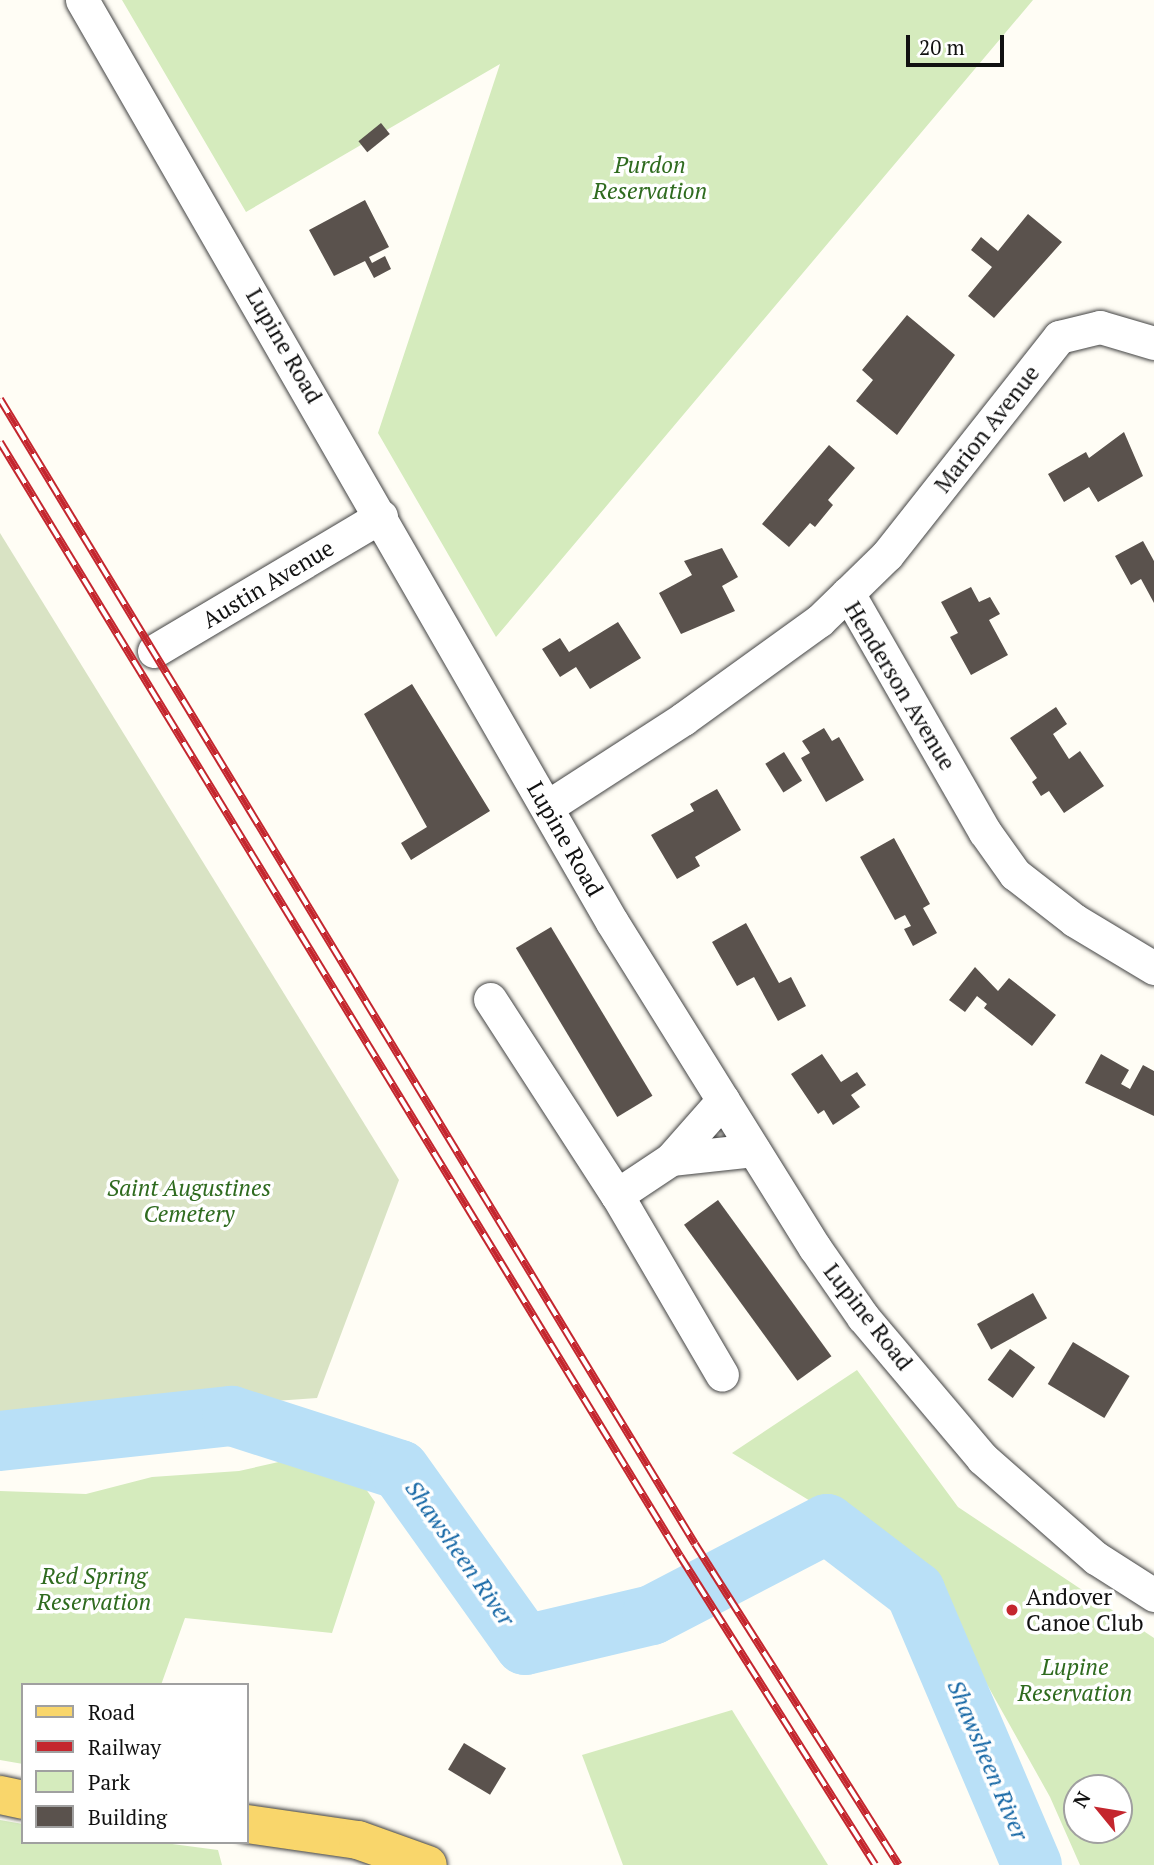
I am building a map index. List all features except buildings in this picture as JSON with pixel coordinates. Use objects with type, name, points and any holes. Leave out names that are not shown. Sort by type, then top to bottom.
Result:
[{"type":"main road","points":[[0,1795],[21,1800]]},
{"type":"main road","points":[[248,1824],[358,1840],[428,1865]]},
{"type":"street","name":"Lupine Road","points":[[82,0],[547,807],[723,1100],[863,1317],[982,1458],[1096,1558],[1154,1595]]},
{"type":"street","name":"Marion Avenue","points":[[848,593],[887,555],[1059,337],[1100,327],[1154,343]]},
{"type":"street","name":"Austin Avenue","points":[[154,651],[381,516]]},
{"type":"street","name":"Henderson Avenue","points":[[547,807],[683,719],[820,621],[848,593],[985,832],[1015,874],[1074,920],[1154,968]]},
{"type":"street","points":[[490,999],[617,1195],[722,1375]]},
{"type":"street","points":[[617,1195],[671,1159],[723,1100]]},
{"type":"street","points":[[671,1159],[754,1150]]},
{"type":"green space","name":"Purdon Reservation","points":[[122,0],[1033,0],[496,637],[378,433],[500,64],[246,212]]},
{"type":"green space","name":"Saint Augustines Cemetery","points":[[0,533],[399,1180],[317,1398],[106,1413],[0,1413]]},
{"type":"green space","name":"Lupine Reservation","points":[[857,1370],[958,1507],[1154,1638],[1154,1865],[1080,1865],[1071,1844],[1133,1844],[1133,1774],[1063,1774],[1063,1826],[1050,1797],[923,1570],[732,1453]]},
{"type":"green space","name":"Red Spring Reservation","points":[[292,1459],[334,1459],[349,1465],[375,1502],[332,1633],[185,1618],[162,1683],[21,1683],[21,1764],[0,1760],[0,1491],[86,1494],[152,1477],[239,1471]]},
{"type":"green space","points":[[732,1710],[828,1865],[623,1865],[582,1755]]},
{"type":"green space","points":[[0,1820],[21,1824],[21,1844],[172,1844],[218,1850],[222,1865],[0,1865]]},
{"type":"waterway","name":"Shawsheen River","points":[[0,1441],[232,1416],[400,1470],[525,1645],[652,1615],[827,1524],[915,1591],[1032,1865]]},
{"type":"railway","points":[[0,399],[695,1544],[899,1865]]},
{"type":"railway","points":[[0,442],[680,1556],[875,1865]]},
{"type":"place","name":"Andover Canoe Club","points":[[1012,1610]]}]
